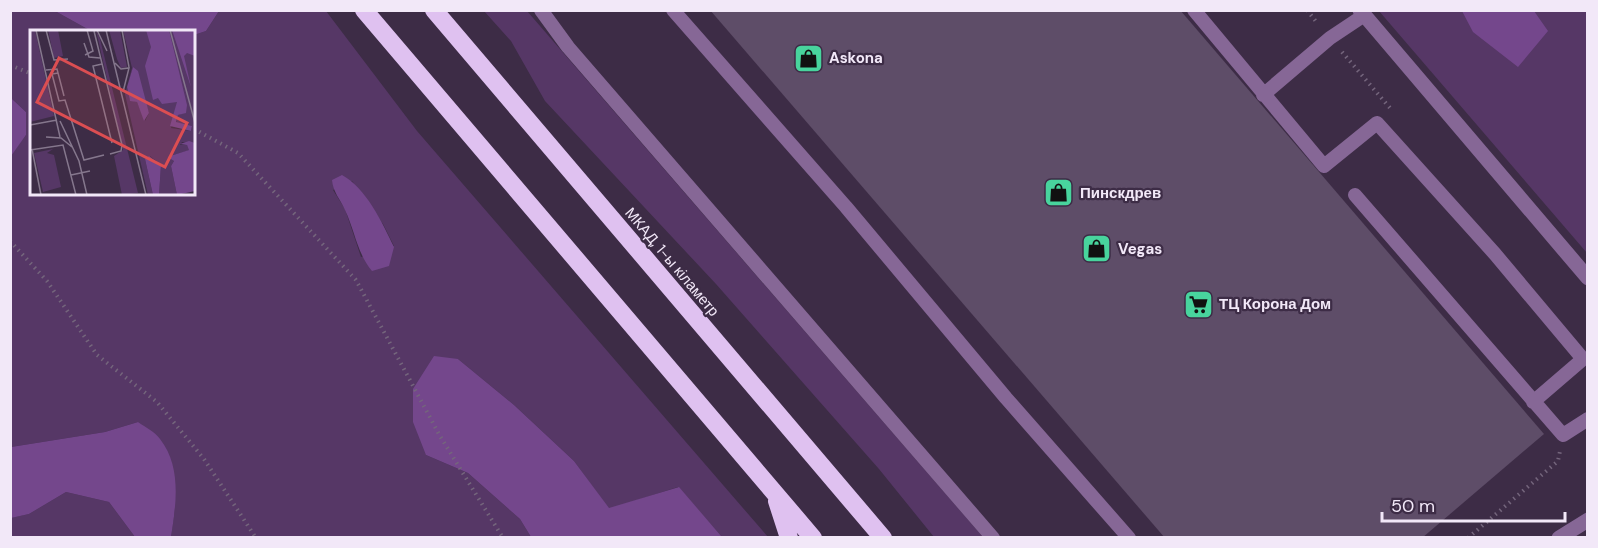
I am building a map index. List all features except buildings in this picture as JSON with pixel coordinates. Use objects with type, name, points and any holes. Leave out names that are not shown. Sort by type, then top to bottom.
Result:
[{"type":"highway","name":"МКАД, 1-ы кіламетр","points":[[434,10],[883,537]]},
{"type":"highway","points":[[366,14],[813,537]]},
{"type":"highway","points":[[775,494],[789,537]]},
{"type":"street","points":[[1360,12],[1587,278]]},
{"type":"street","points":[[1559,537],[1587,520]]},
{"type":"lane","points":[[542,10],[568,46],[993,537]]},
{"type":"lane","points":[[673,10],[807,162],[1006,398],[1130,537]]},
{"type":"lane","points":[[1194,10],[1324,166],[1377,123],[1495,254],[1582,359],[1533,402]]},
{"type":"lane","points":[[1263,94],[1360,12]]},
{"type":"lane","points":[[1355,195],[1563,435],[1587,419]]},
{"type":"path","points":[[10,65],[30,73]]},
{"type":"path","points":[[195,130],[238,153],[356,280],[440,436],[503,537]]},
{"type":"path","points":[[10,241],[47,281],[97,355],[157,402],[204,459],[256,537]]},
{"type":"path","points":[[1468,537],[1557,461],[1563,435]]},
{"type":"shaded area","points":[[219,10],[206,31],[195,35],[195,30],[89,30],[55,11]]},
{"type":"shaded area","points":[[11,11],[55,11],[89,30],[30,30],[30,195],[195,195],[195,35],[206,31],[219,11],[326,11],[417,131],[768,537],[722,537],[678,487],[609,509],[574,461],[514,405],[458,359],[426,455],[468,473],[520,519],[531,537],[171,537],[175,509],[138,422],[105,432],[11,447],[10,156],[26,135],[26,112],[11,98]],"holes":[[[352,181],[383,224],[394,246],[361,257],[345,209],[333,190]]]},
{"type":"shaded area","points":[[484,11],[527,11],[983,537],[934,537],[879,469],[716,284],[545,101],[511,41]]},
{"type":"shaded area","points":[[1379,11],[1587,11],[1587,253]]},
{"type":"shaded area","points":[[1462,11],[1534,11],[1548,31],[1518,67],[1473,32]]},
{"type":"shaded area","points":[[11,98],[26,112],[26,135],[11,156]]},
{"type":"shaded area","points":[[342,175],[359,188],[384,227],[394,247],[389,266],[372,271],[363,257],[343,206],[335,192],[332,180]]},
{"type":"shaded area","points":[[434,356],[458,359],[514,405],[574,461],[609,508],[679,487],[722,537],[531,537],[520,519],[468,473],[426,455],[413,422],[413,389]]},
{"type":"shaded area","points":[[138,422],[158,436],[172,462],[176,499],[171,537],[135,537],[109,502],[66,492],[29,514],[11,518],[11,447],[105,432]]},
{"type":"shaded area","points":[[66,492],[109,502],[135,537],[11,537],[10,518],[29,514]]},
{"type":"place","name":"Askona","points":[[808,58]]},
{"type":"place","name":"Пинскдрев","points":[[1059,193]]},
{"type":"place","name":"Vegas","points":[[1097,249]]},
{"type":"place","name":"ТЦ Корона Дом","points":[[1198,304]]}]
